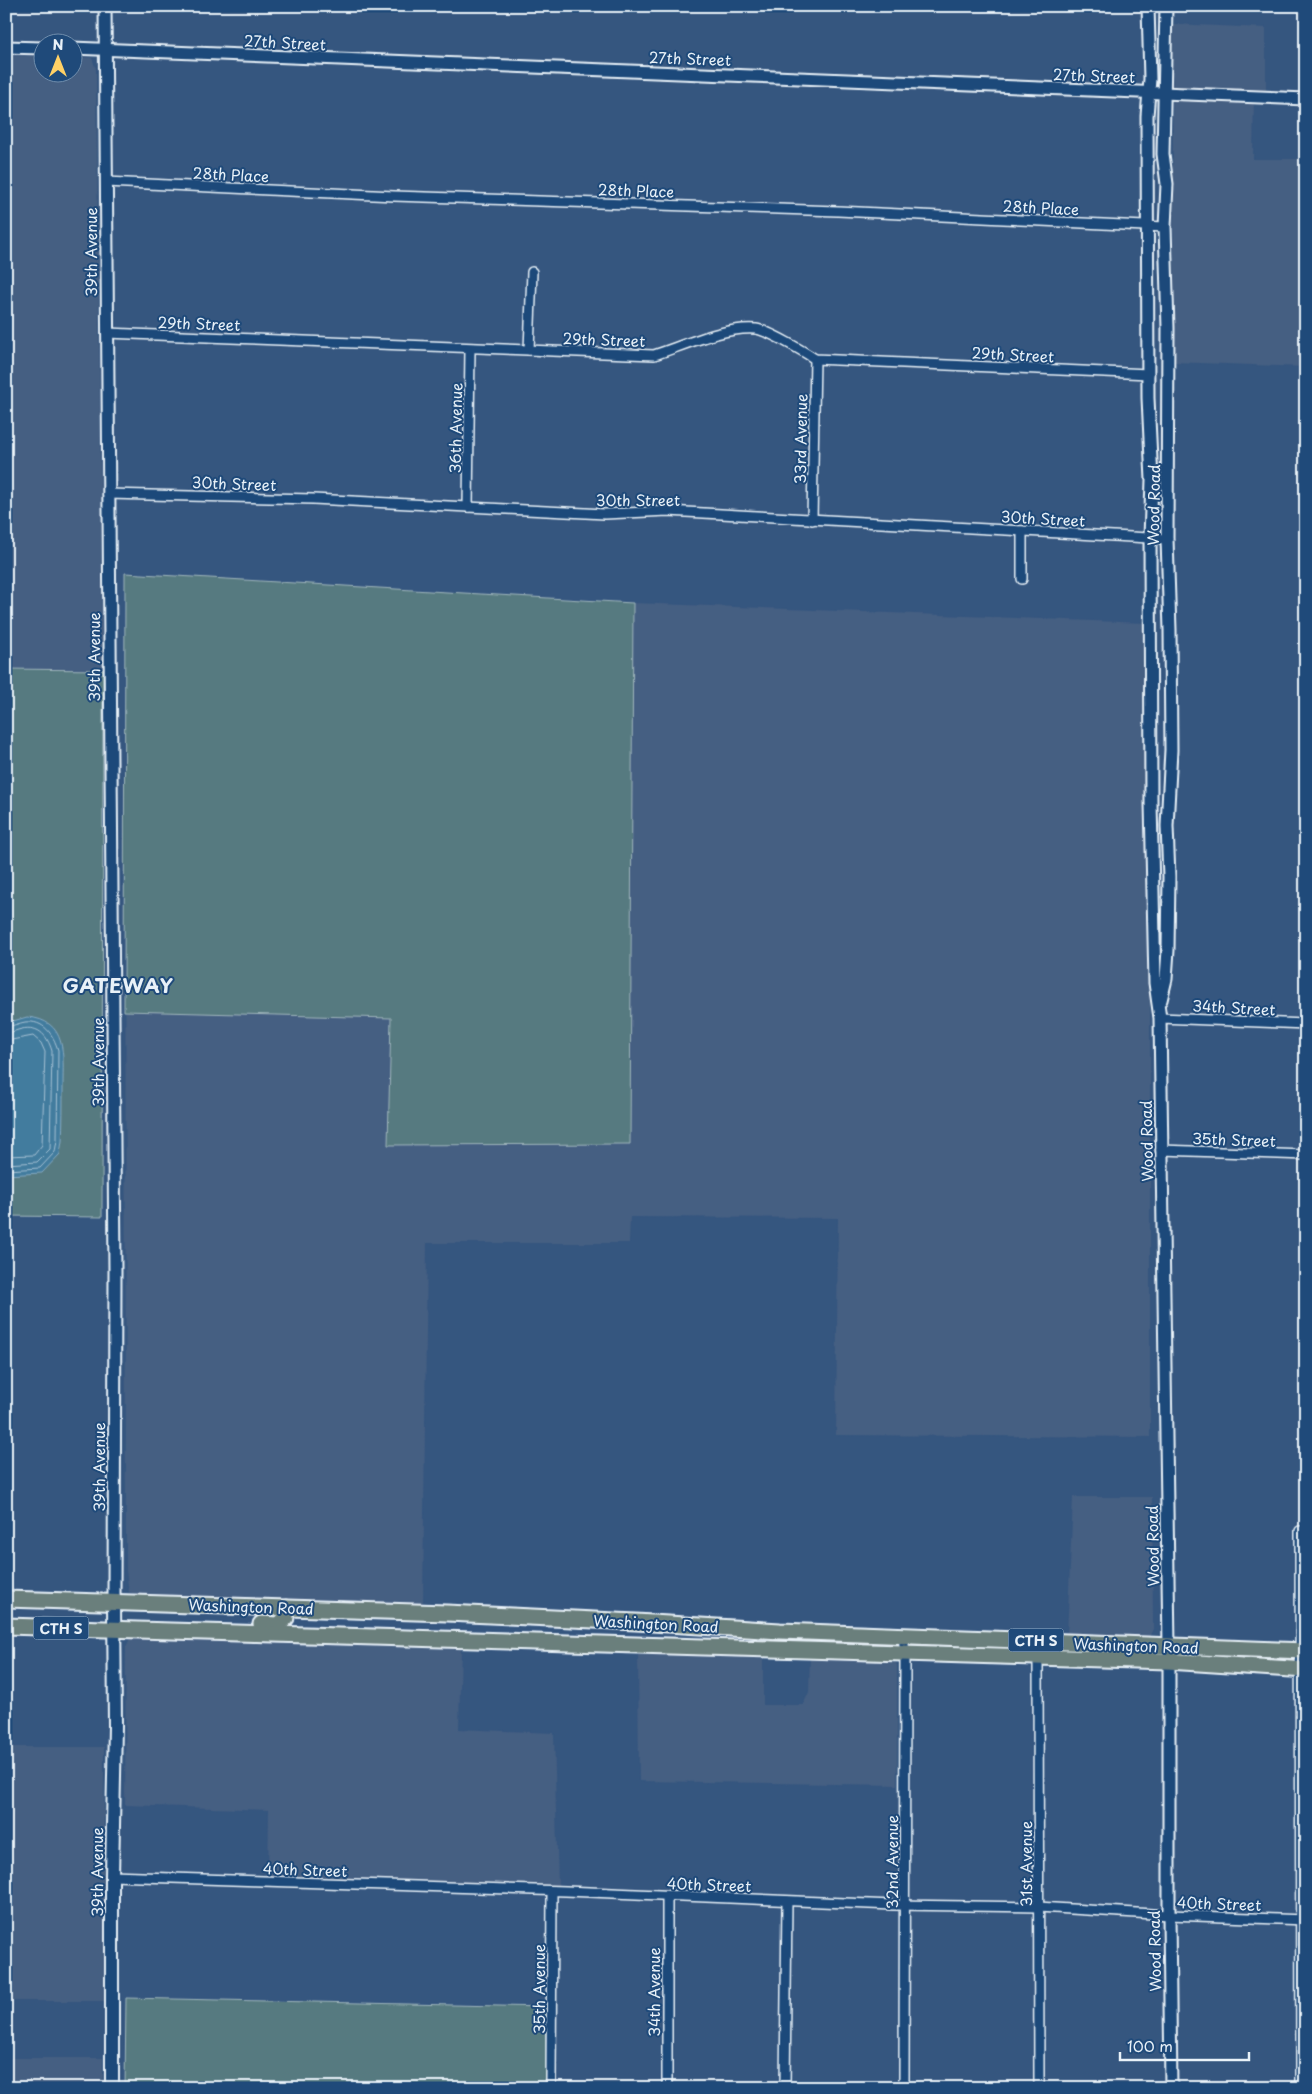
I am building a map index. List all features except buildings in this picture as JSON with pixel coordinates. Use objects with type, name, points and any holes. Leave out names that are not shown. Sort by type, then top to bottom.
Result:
[{"type":"main road","name":"Washington Road","points":[[6,1599],[286,1608],[636,1622],[844,1634],[1038,1640],[1303,1670]]},
{"type":"main road","name":"39th Avenue","points":[[112,2088],[112,1876],[115,1726],[114,1602]]},
{"type":"main road","points":[[213,1632],[234,1624],[279,1624],[286,1618],[286,1608]]},
{"type":"main road","name":"Washington Road","points":[[6,1626],[1038,1658],[1303,1651]]},
{"type":"main road","points":[[844,1634],[844,1652]]},
{"type":"street","name":"39th Avenue","points":[[105,6],[115,1271],[114,1602]]},
{"type":"street","name":"Wood Road","points":[[1148,6],[1148,374],[1152,480],[1150,538],[1152,903],[1155,983],[1160,1004]]},
{"type":"street","name":"Wood Road","points":[[1166,6],[1163,154],[1167,200],[1165,227],[1168,328],[1167,540],[1171,750],[1167,826],[1169,876],[1168,950],[1166,978],[1160,1004],[1160,1018],[1171,2088]]},
{"type":"street","points":[[6,47],[32,48]]},
{"type":"street","name":"27th Street","points":[[82,48],[1306,99]]},
{"type":"street","name":"28th Place","points":[[106,182],[394,196],[848,212],[1165,227]]},
{"type":"street","points":[[529,350],[532,272]]},
{"type":"street","name":"29th Street","points":[[107,333],[654,355],[719,333],[757,329],[798,348],[815,359],[1148,374]]},
{"type":"street","name":"36th Avenue","points":[[468,507],[470,349]]},
{"type":"street","name":"33rd Avenue","points":[[812,520],[815,359]]},
{"type":"street","name":"30th Street","points":[[108,494],[313,499],[606,514],[668,511],[1167,540]]},
{"type":"street","points":[[1022,531],[1022,579]]},
{"type":"street","name":"34th Street","points":[[1160,1018],[1306,1024]]},
{"type":"street","name":"35th Street","points":[[1162,1150],[1306,1155]]},
{"type":"street","points":[[1300,1531],[1303,1651],[1301,2088]]},
{"type":"street","name":"32nd Avenue","points":[[903,1636],[905,1653],[904,2088]]},
{"type":"street","name":"31st Avenue","points":[[1038,1640],[1039,2088]]},
{"type":"street","name":"40th Street","points":[[112,1876],[552,1891],[904,1906],[1038,1907],[1169,1915],[1303,1920]]},
{"type":"street","name":"35th Avenue","points":[[551,2088],[552,1891]]},
{"type":"street","name":"34th Avenue","points":[[667,1896],[667,2088]]},
{"type":"street","points":[[786,1901],[786,2088]]},
{"type":"shaded area","points":[[1172,24],[1266,28],[1266,91],[1254,91],[1253,159],[1306,159],[1306,367],[1174,362]]},
{"type":"shaded area","points":[[6,55],[32,56],[32,82],[82,82],[82,57],[92,58],[96,69],[103,670],[6,669]]},
{"type":"shaded area","points":[[125,573],[633,603],[1145,623],[1146,867],[1150,964],[1150,1437],[836,1435],[838,1218],[630,1217],[629,1243],[427,1243],[423,1606],[140,1596],[129,1592],[126,1571]]},
{"type":"shaded area","points":[[1073,1497],[1152,1497],[1153,1629],[1149,1637],[1067,1635]]},
{"type":"shaded area","points":[[131,1636],[461,1647],[459,1729],[554,1733],[558,1886],[268,1876],[269,1810],[125,1805],[126,1647]]},
{"type":"shaded area","points":[[763,1654],[763,1705],[803,1705],[809,1692],[810,1654],[892,1658],[897,1665],[897,1785],[639,1781],[638,1655]]},
{"type":"shaded area","points":[[6,1747],[104,1747],[104,2001],[6,2001]]},
{"type":"shaded area","points":[[6,2058],[103,2058],[103,2088],[6,2088]]},
{"type":"green space","points":[[125,573],[633,603],[630,1144],[388,1145],[391,1018],[124,1011]]},
{"type":"green space","points":[[6,669],[103,670],[102,1217],[6,1216]]},
{"type":"green space","points":[[126,1998],[546,2007],[546,2088],[125,2088]]},
{"type":"water","points":[[27,1017],[50,1025],[60,1041],[63,1063],[62,1141],[60,1154],[42,1173],[6,1175],[6,1023]]},
{"type":"district","name":"GATEWAY","points":[[118,985]]}]
